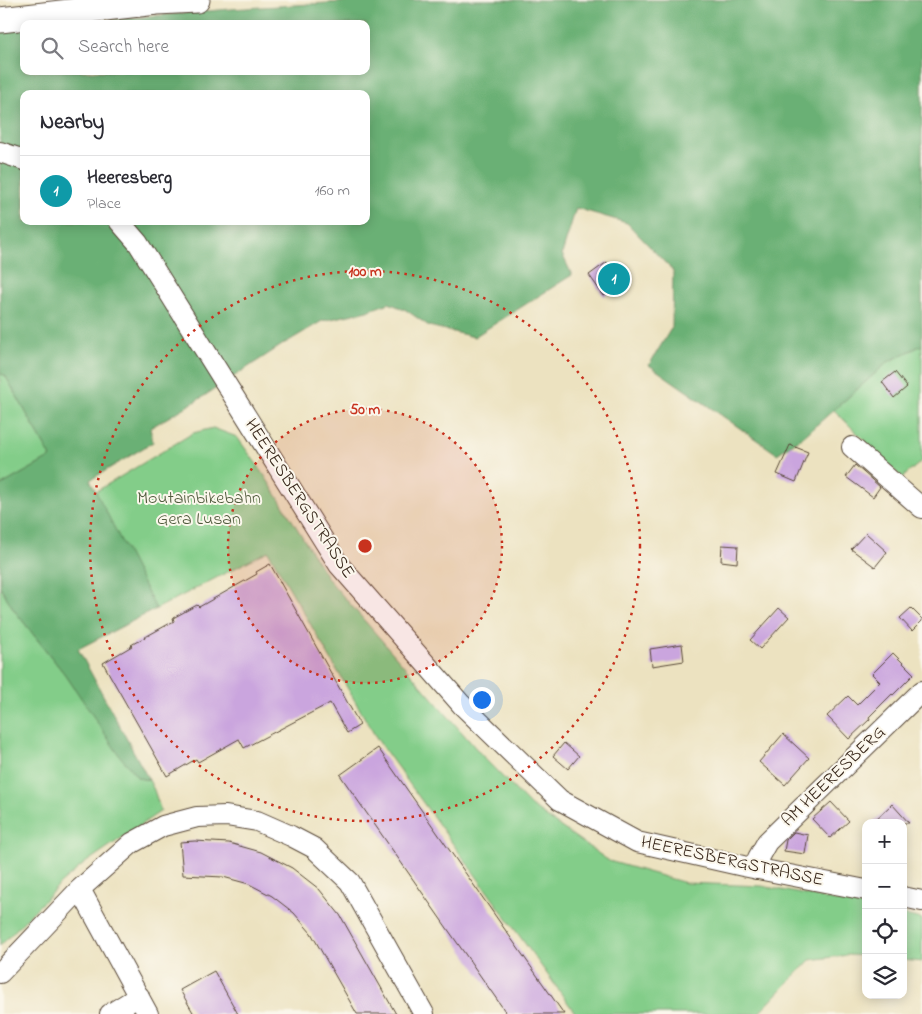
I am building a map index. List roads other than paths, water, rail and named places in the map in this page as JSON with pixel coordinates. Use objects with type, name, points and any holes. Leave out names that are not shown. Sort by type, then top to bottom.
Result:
[{"type":"main road","points":[[0,20],[157,2],[198,0]]},
{"type":"street","points":[[0,152],[20,159]]},
{"type":"street","name":"HEERESBERGSTRASSE","points":[[122,225],[138,243],[339,565],[461,704],[560,800],[637,842],[756,869],[862,889]]},
{"type":"street","points":[[852,446],[922,508]]},
{"type":"street","name":"AM HEERESBERG","points":[[756,869],[758,858],[767,842],[922,691]]},
{"type":"street","points":[[0,973],[80,889],[132,843],[163,826],[196,817],[226,816],[257,821],[314,848],[350,882],[424,1014]]},
{"type":"street","points":[[80,889],[148,1014]]},
{"type":"street","points":[[907,898],[922,901]]},
{"type":"street","points":[[110,1014],[138,996]]},
{"type":"place","name":"Heeresberg","points":[[614,279]]},
{"type":"park label","name":"Moutainbikebahn Gera Lusan","points":[[199,509]]}]
